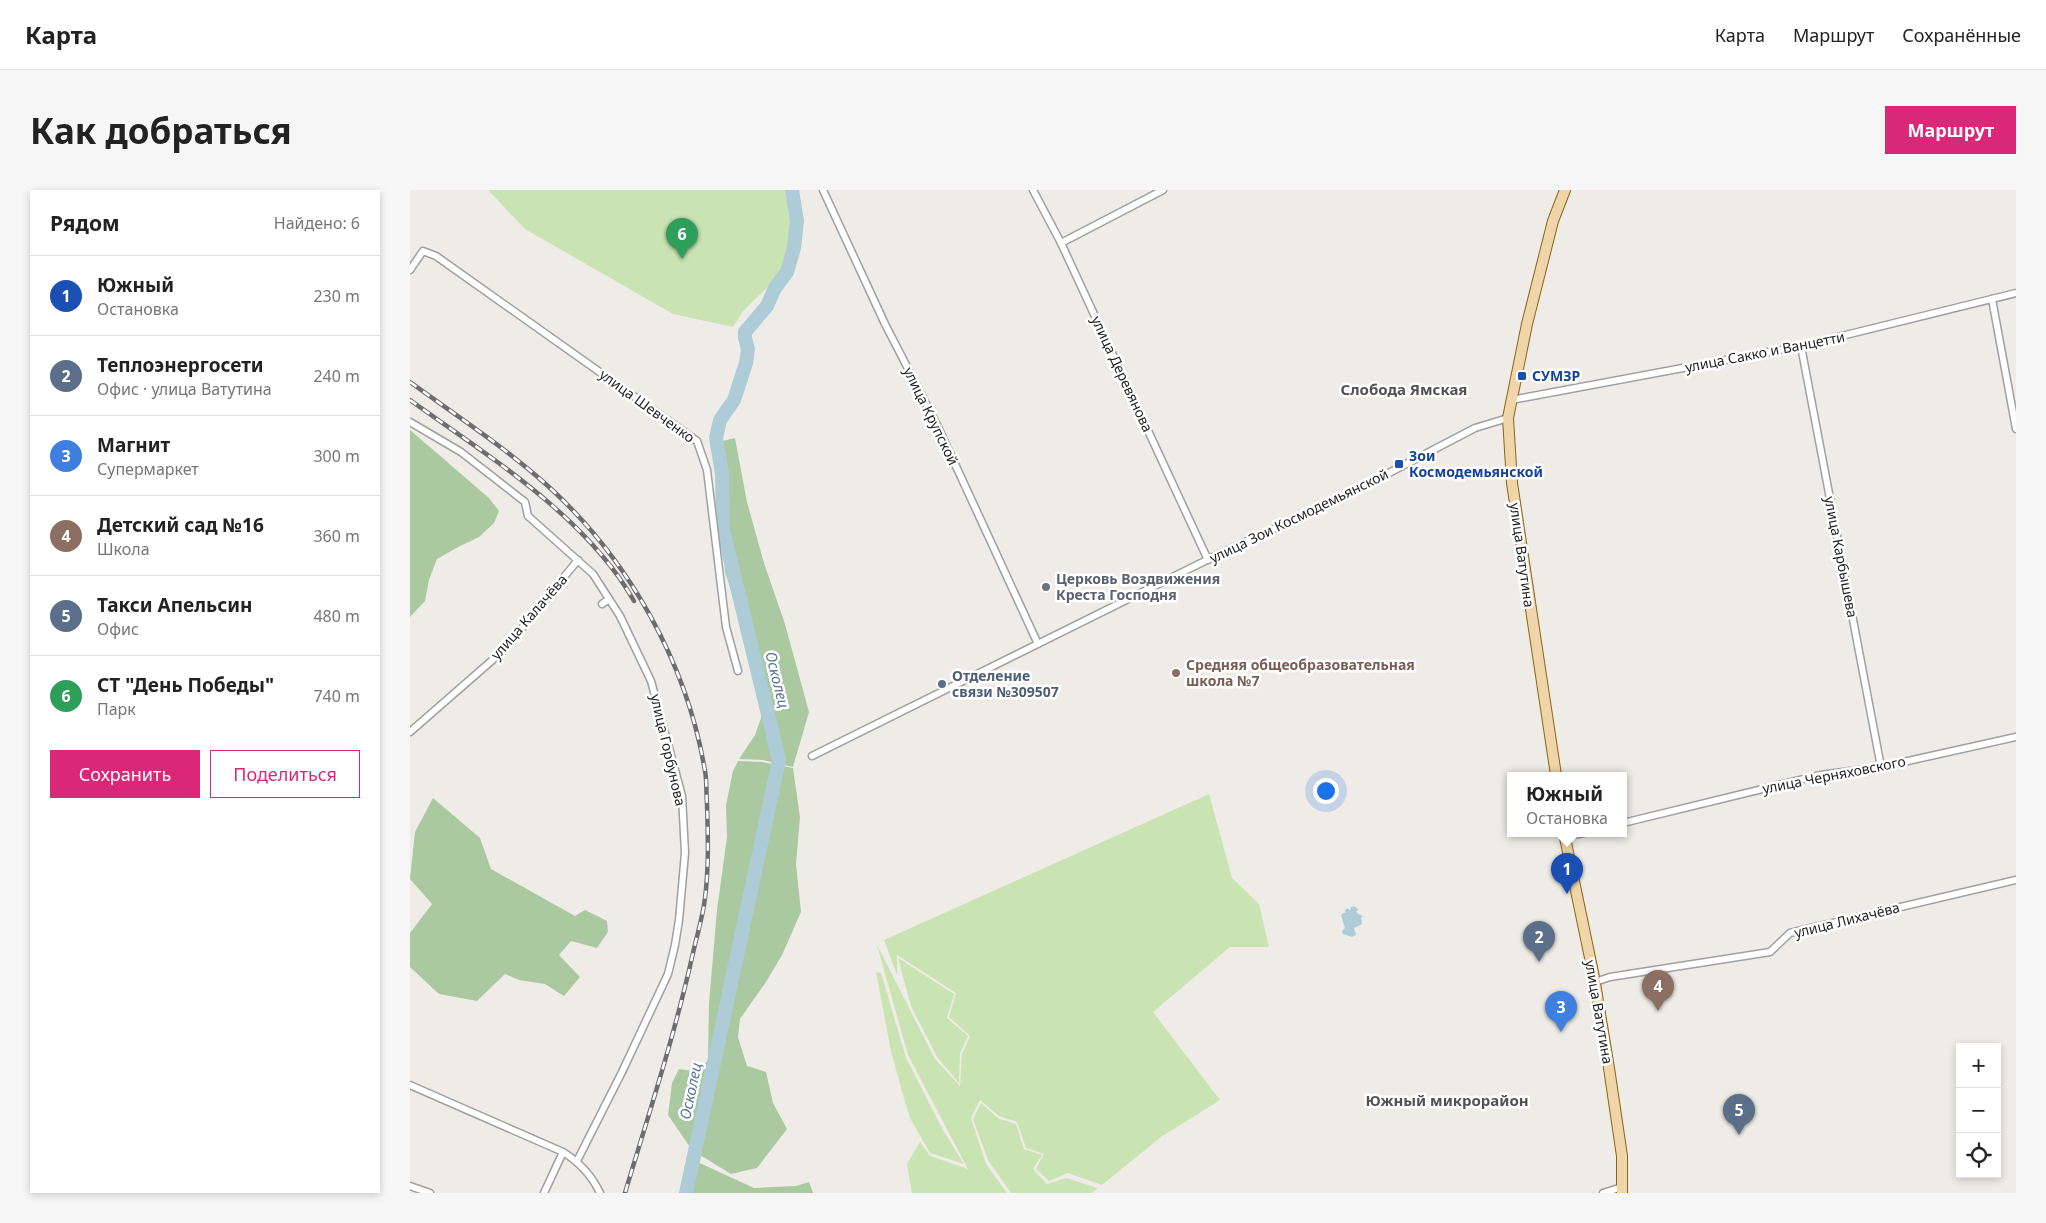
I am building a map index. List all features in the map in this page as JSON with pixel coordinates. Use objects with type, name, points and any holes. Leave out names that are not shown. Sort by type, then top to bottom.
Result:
[{"type":"main road","name":"улица Ватутина","points":[[1556,772],[1512,483],[1508,418],[1527,324],[1553,221],[1565,190]]},
{"type":"main road","name":"улица Ватутина","points":[[1566,837],[1595,982],[1618,1127],[1622,1190]]},
{"type":"street","name":"улица Крупской","points":[[823,190],[885,324],[937,425],[1038,644]]},
{"type":"street","name":"улица Деревянова","points":[[1033,190],[1061,242],[1208,560]]},
{"type":"street","points":[[1061,242],[1163,190]]},
{"type":"street","name":"улица Шевченко","points":[[410,270],[423,251],[436,256],[697,441],[707,470],[726,627],[738,671]]},
{"type":"street","name":"улица Сакко и Ванцетти","points":[[1511,400],[1802,346],[2016,293]]},
{"type":"street","points":[[1992,299],[2016,429]]},
{"type":"street","name":"улица Карбышева","points":[[1802,346],[1881,767]]},
{"type":"street","name":"улица Зои Космодемьянской","points":[[812,756],[1208,560],[1343,497],[1475,428],[1508,418]]},
{"type":"street","name":"улица Горбунова","points":[[410,422],[461,452],[525,502],[528,516],[593,574],[620,616],[651,681],[682,796],[685,853],[679,920],[668,974],[622,1072],[577,1161]]},
{"type":"street","name":"улица Калачёва","points":[[410,732],[504,650],[578,560]]},
{"type":"street","points":[[602,604],[609,598]]},
{"type":"street","name":"улица Черняховского","points":[[1627,823],[1820,775],[1881,767],[2016,737]]},
{"type":"street","name":"улица Лихачёва","points":[[1595,982],[1610,977],[1770,952],[1790,933],[2016,880]]},
{"type":"street","points":[[410,1085],[563,1152],[577,1161],[600,1193]]},
{"type":"street","points":[[544,1193],[563,1152]]},
{"type":"street","points":[[410,1186],[430,1193]]},
{"type":"street","points":[[1603,1193],[1622,1190]]},
{"type":"green space","points":[[488,190],[789,190],[794,220],[791,247],[785,270],[743,311],[733,327],[673,314],[525,229]]},
{"type":"green space","points":[[410,430],[489,498],[499,511],[494,523],[479,537],[437,559],[429,580],[425,601],[410,617]]},
{"type":"green space","points":[[735,438],[747,502],[764,563],[785,624],[809,712],[793,767],[763,760],[739,759],[755,735],[763,705],[762,691],[744,628],[725,572],[723,527],[714,443]]},
{"type":"green space","points":[[738,761],[762,762],[793,768],[800,817],[796,864],[801,912],[782,955],[740,1019],[738,1037],[747,1066],[766,1072],[773,1103],[787,1129],[757,1168],[731,1174],[692,1150],[668,1115],[672,1083],[679,1069],[699,1072],[708,1060],[709,1003],[717,910],[727,837],[726,805],[733,771]]},
{"type":"green space","points":[[1209,794],[1232,878],[1259,904],[1269,947],[1230,947],[1153,1012],[1220,1100],[1161,1137],[1102,1185],[1068,1173],[1049,1181],[1036,1169],[1044,1154],[1026,1148],[1017,1122],[999,1116],[980,1100],[971,1118],[986,1164],[1007,1193],[912,1193],[907,1164],[920,1142],[930,1156],[968,1169],[908,1055],[877,945],[935,1059],[960,1086],[962,1054],[970,1036],[949,1017],[956,993],[897,955],[897,975],[884,940]]},
{"type":"green space","points":[[433,798],[480,838],[491,869],[575,916],[585,910],[607,921],[608,932],[597,948],[571,941],[559,955],[580,977],[564,996],[545,984],[519,980],[505,974],[477,1001],[439,994],[410,967],[410,933],[432,904],[410,879],[415,832]]},
{"type":"green space","points":[[898,958],[954,994],[947,1018],[968,1036],[960,1053],[959,1083],[937,1057],[911,1006]]},
{"type":"green space","points":[[876,972],[881,973],[906,1058],[943,1130],[964,1164],[930,1153],[910,1118],[891,1051]]},
{"type":"green space","points":[[981,1103],[999,1119],[1016,1124],[1024,1149],[1042,1155],[1033,1169],[1047,1184],[1066,1178],[1098,1188],[1091,1193],[1011,1193],[988,1160],[973,1119]]},
{"type":"green space","points":[[691,1159],[754,1188],[796,1186],[809,1182],[813,1193],[688,1193],[686,1181]]},
{"type":"water","points":[[1354,906],[1359,910],[1356,911],[1357,913],[1364,917],[1361,917],[1362,924],[1354,928],[1356,935],[1352,937],[1343,934],[1342,931],[1345,928],[1341,915],[1343,915],[1341,914],[1347,912],[1344,911],[1348,908],[1350,911],[1351,907]]},
{"type":"waterway","name":"Осколец","points":[[686,1193],[779,760],[723,529],[722,473],[716,438],[720,420],[734,400],[746,363],[748,349],[745,332],[767,306],[775,288],[787,272],[794,248],[797,221],[792,190]]},
{"type":"railway","points":[[410,382],[533,473],[578,516],[605,547],[629,580],[669,653],[684,691],[696,731],[706,783],[708,851],[704,905],[678,1013],[625,1193]]},
{"type":"railway","points":[[410,400],[502,466],[563,515],[614,570],[634,601]]},
{"type":"place","name":"СТ \"День Победы\"","points":[[682,259]]},
{"type":"place","name":"СУМЗР","points":[[1522,376]]},
{"type":"place","name":"Зои Космодемьянской","points":[[1399,464]]},
{"type":"place","name":"Церковь Воздвижения Креста Господня","points":[[1046,587]]},
{"type":"place","name":"Средняя общеобразовательная школа №7","points":[[1176,673]]},
{"type":"place","name":"Отделение связи №309507","points":[[942,684]]},
{"type":"place","name":"Южный","points":[[1567,894]]},
{"type":"place","name":"Теплоэнергосети","points":[[1539,962]]},
{"type":"place","name":"Детский сад №16","points":[[1658,1011]]},
{"type":"place","name":"Магнит","points":[[1561,1032]]},
{"type":"place","name":"Такси Апельсин","points":[[1739,1135]]},
{"type":"district","name":"Слобода Ямская","points":[[1404,390]]},
{"type":"district","name":"Южный микрорайон","points":[[1447,1101]]}]
